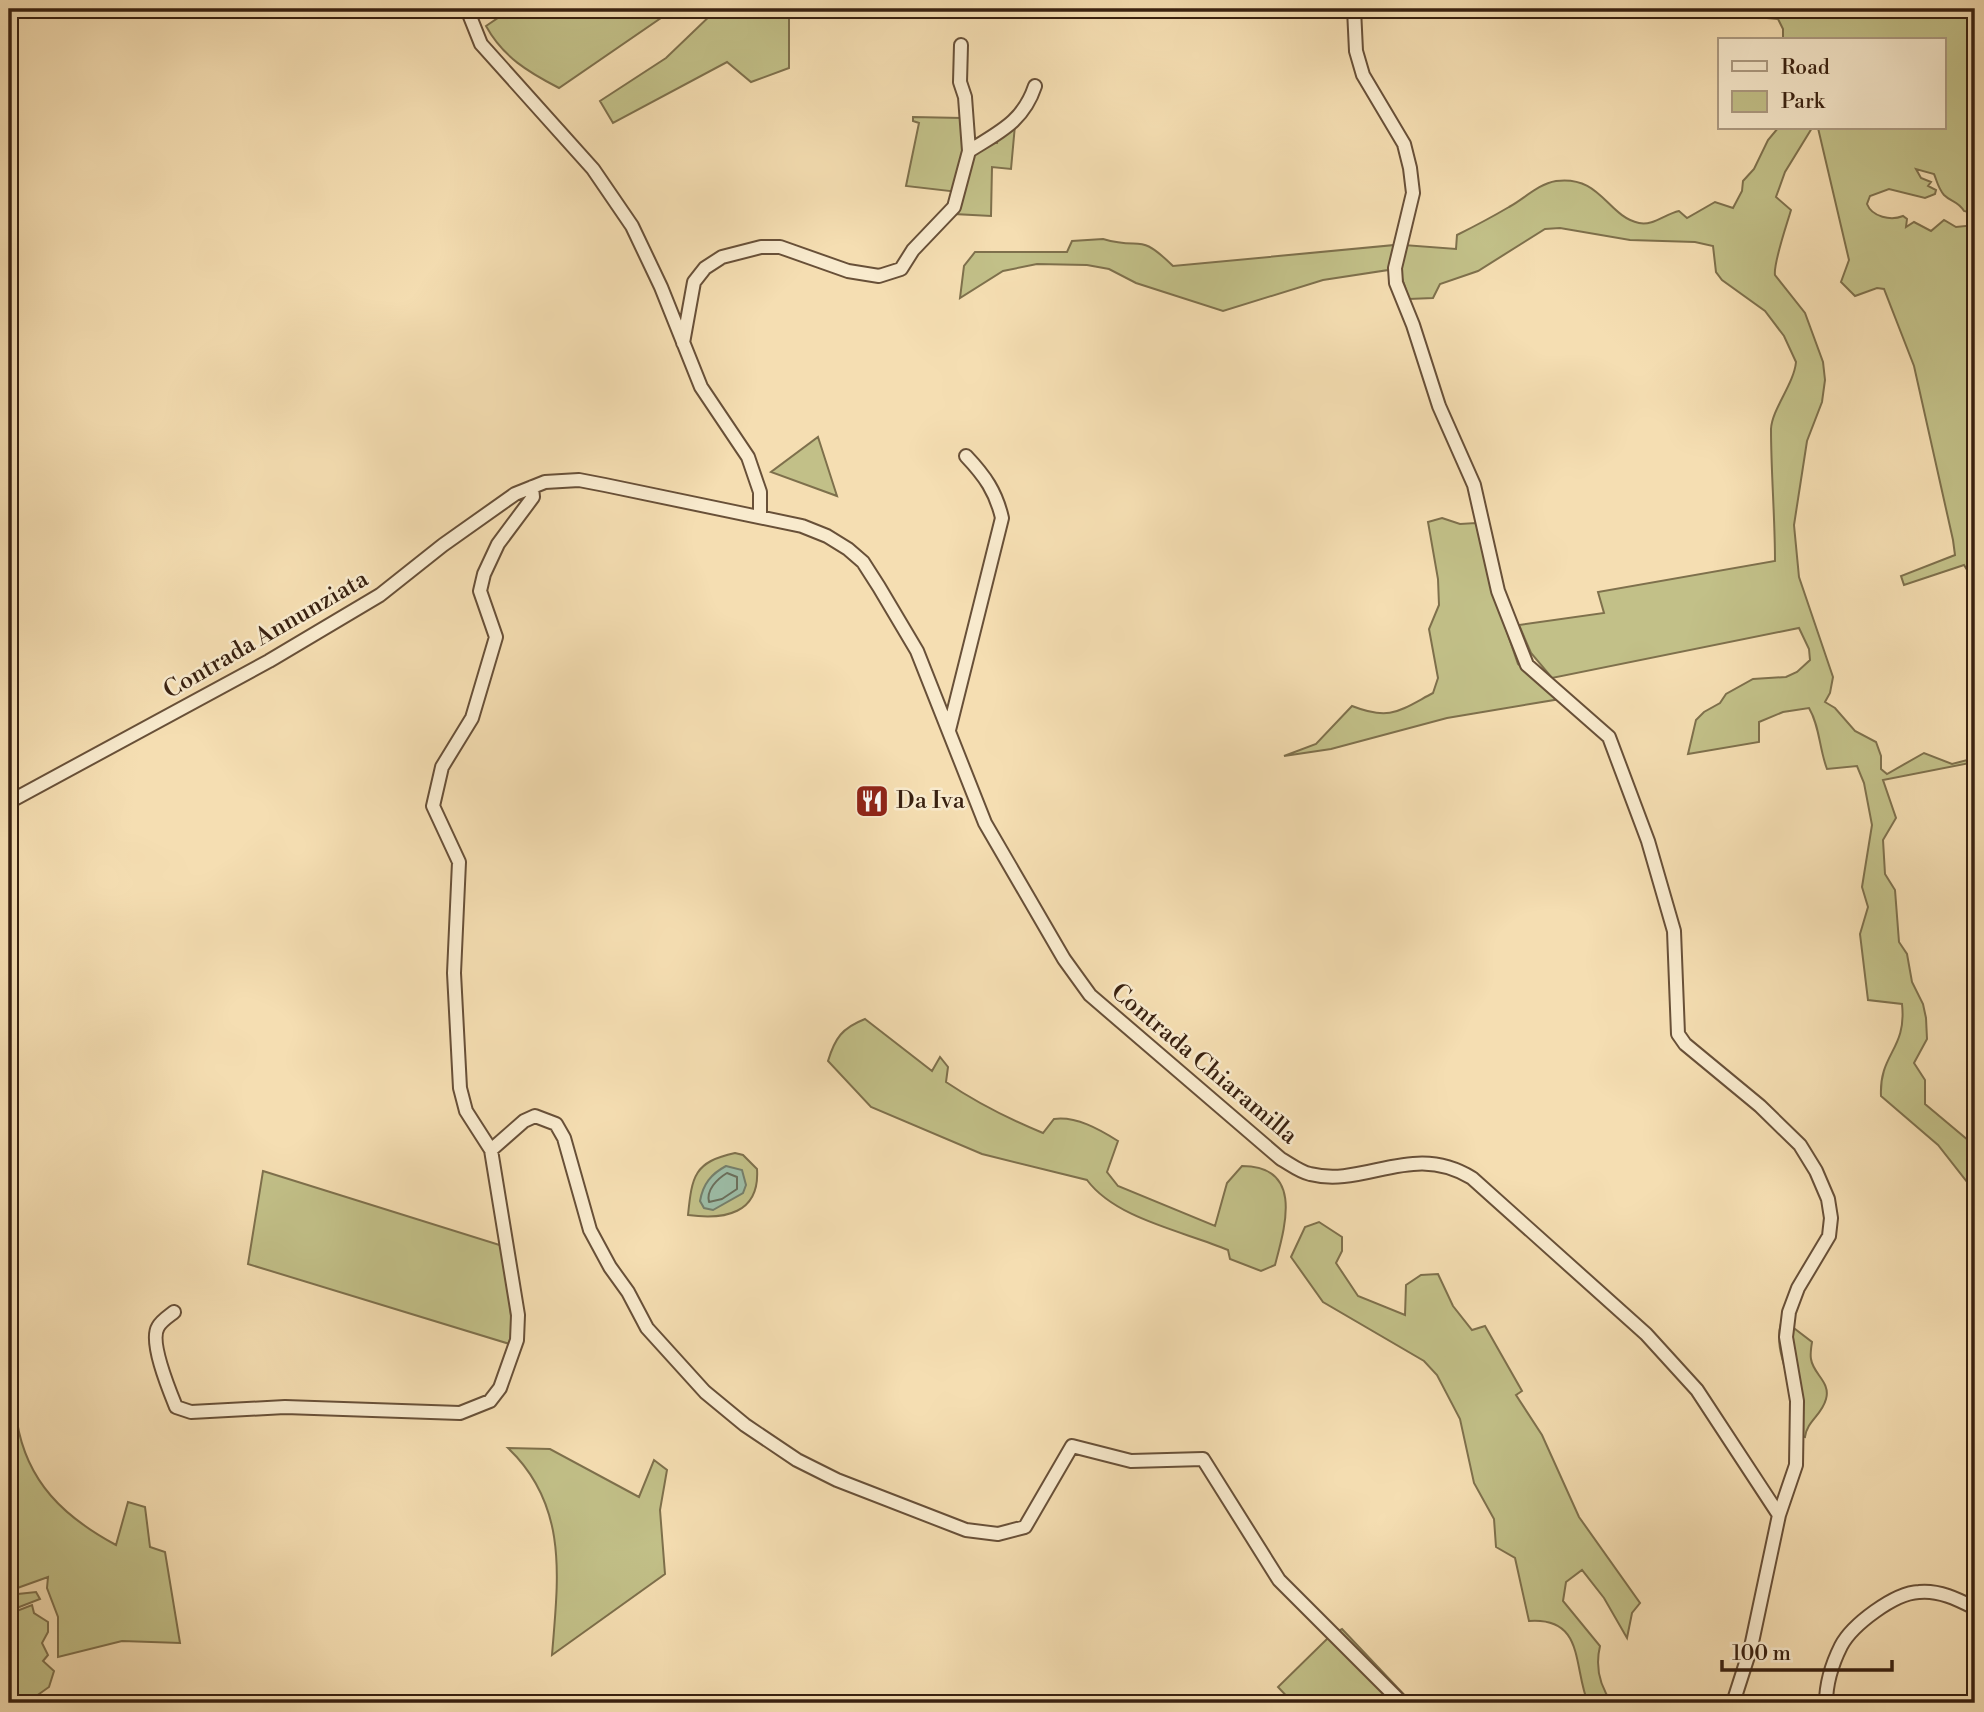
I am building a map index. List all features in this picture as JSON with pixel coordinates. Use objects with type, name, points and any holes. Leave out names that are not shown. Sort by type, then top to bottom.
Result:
[{"type":"street","points":[[467,9],[481,44],[593,169],[632,226],[713,407],[748,457],[760,492],[761,516]]},
{"type":"street","points":[[1354,9],[1356,51],[1363,75],[1404,144],[1410,168],[1413,193],[1395,268],[1396,283],[1413,325],[1439,406],[1474,485],[1498,591],[1527,665],[1609,737],[1648,841],[1674,931],[1678,1034],[1685,1044],[1760,1106],[1800,1145],[1816,1171],[1828,1199],[1829,1236],[1798,1287],[1789,1312],[1786,1337],[1797,1401],[1796,1465],[1779,1515],[1751,1647],[1733,1703]]},
{"type":"street","points":[[683,343],[694,282],[705,268],[722,257],[761,247],[780,247],[848,271],[878,276],[901,269],[914,250],[954,207],[969,151],[965,97],[960,82],[961,45]]},
{"type":"street","points":[[969,151],[1013,122],[1028,107],[1035,86]]},
{"type":"street","points":[[949,730],[1002,518],[997,496],[987,478],[966,456]]},
{"type":"street","name":"Contrada Chiaramilla","points":[[545,482],[579,480],[761,516],[827,536],[863,562],[917,651],[985,823],[1064,960],[1090,995],[1281,1159],[1307,1174],[1327,1177],[1419,1163],[1455,1168],[1472,1178],[1646,1334],[1689,1381],[1740,1451],[1779,1515]]},
{"type":"street","name":"Contrada Annunziata","points":[[9,802],[269,662],[380,595],[443,545],[515,494],[545,482]]},
{"type":"street","points":[[174,1312],[158,1326],[156,1333],[159,1352],[176,1407],[191,1412],[285,1408],[460,1413],[489,1401],[500,1388],[517,1340],[518,1315],[491,1150],[466,1111],[460,1088],[454,973],[459,862],[433,806],[442,768],[472,718],[496,637],[480,591],[484,574],[498,544],[533,497],[532,487]]},
{"type":"street","points":[[491,1150],[524,1121],[535,1116],[556,1124],[564,1138],[590,1230],[646,1328],[705,1392],[745,1425],[796,1460],[837,1480],[966,1530],[998,1534],[1025,1527],[1072,1446],[1131,1461],[1203,1459],[1279,1580],[1402,1703]]},
{"type":"street","points":[[1826,1703],[1826,1686],[1842,1644],[1888,1602],[1922,1591],[1944,1594],[1975,1608]]},
{"type":"green space","points":[[511,9],[674,9],[559,88],[517,63],[500,47],[486,26]]},
{"type":"green space","points":[[717,9],[789,9],[789,68],[751,82],[727,62],[613,123],[600,101],[666,58]]},
{"type":"green space","points":[[1724,9],[1971,9],[1975,14],[1975,214],[1964,211],[1944,195],[1934,174],[1916,169],[1921,178],[1931,182],[1928,186],[1936,190],[1935,194],[1925,198],[1889,189],[1870,196],[1867,204],[1873,212],[1882,217],[1903,216],[1907,219],[1906,227],[1914,222],[1931,231],[1944,220],[1956,227],[1975,225],[1975,632],[1969,573],[1964,565],[1904,585],[1901,576],[1955,555],[1953,540],[1914,366],[1884,289],[1877,288],[1855,296],[1841,282],[1849,260],[1818,130],[1946,130],[1946,38],[1783,38],[1783,29],[1778,19],[1734,15]]},
{"type":"green space","points":[[913,117],[962,118],[964,139],[997,143],[999,134],[1015,125],[1011,169],[992,167],[991,216],[954,214],[959,192],[906,186],[919,123],[913,121]]},
{"type":"green space","points":[[1776,130],[1811,130],[1785,172],[1776,197],[1791,210],[1778,253],[1775,275],[1805,313],[1823,362],[1825,380],[1822,402],[1807,441],[1794,525],[1799,577],[1833,677],[1825,702],[1835,708],[1855,731],[1876,742],[1881,756],[1881,769],[1887,774],[1924,753],[1952,764],[1975,758],[1975,762],[1883,780],[1896,818],[1883,840],[1885,874],[1895,890],[1899,942],[1907,954],[1912,982],[1923,1004],[1926,1018],[1927,1039],[1914,1063],[1925,1080],[1925,1104],[1975,1146],[1975,1192],[1938,1145],[1881,1096],[1884,1070],[1901,1032],[1902,1004],[1868,1000],[1860,934],[1868,907],[1862,887],[1872,825],[1864,783],[1857,766],[1827,769],[1809,708],[1783,712],[1759,722],[1759,742],[1688,754],[1696,720],[1720,703],[1726,694],[1753,679],[1786,677],[1797,672],[1810,660],[1809,649],[1799,628],[1552,678],[1531,653],[1519,625],[1604,613],[1598,592],[1775,561],[1771,429],[1796,362],[1784,336],[1765,311],[1722,280],[1716,272],[1713,246],[1695,242],[1630,240],[1560,228],[1545,229],[1478,271],[1440,284],[1433,298],[1409,299],[1400,272],[1404,245],[1456,249],[1457,235],[1515,204],[1537,188],[1556,181],[1583,184],[1594,190],[1619,213],[1639,223],[1649,223],[1679,211],[1687,218],[1715,202],[1733,208],[1742,191],[1743,181],[1754,169],[1768,140]]},
{"type":"green space","points":[[1103,239],[1146,245],[1173,266],[1395,245],[1388,270],[1323,280],[1223,311],[1136,283],[1109,269],[1087,265],[1037,264],[1003,271],[960,298],[964,266],[975,252],[1067,252],[1072,241]]},
{"type":"green space","points":[[818,437],[837,496],[771,472]]},
{"type":"green space","points":[[1442,518],[1460,524],[1476,523],[1496,600],[1518,664],[1560,699],[1447,718],[1331,749],[1284,756],[1316,744],[1352,706],[1376,713],[1394,712],[1433,693],[1438,678],[1429,629],[1439,605],[1438,579],[1428,522]]},
{"type":"green space","points":[[865,1019],[932,1071],[940,1057],[948,1067],[946,1082],[1006,1116],[1043,1133],[1054,1119],[1071,1119],[1111,1136],[1118,1141],[1107,1172],[1118,1186],[1215,1226],[1227,1183],[1242,1166],[1262,1169],[1275,1176],[1286,1201],[1283,1234],[1275,1265],[1261,1271],[1230,1259],[1228,1250],[1152,1222],[1115,1205],[1087,1180],[982,1154],[871,1107],[828,1061],[840,1035],[850,1026]]},
{"type":"green space","points":[[735,1153],[743,1155],[757,1169],[753,1196],[746,1205],[726,1215],[688,1215],[691,1190],[703,1166]]},
{"type":"green space","points":[[263,1171],[506,1247],[513,1345],[248,1264]]},
{"type":"green space","points":[[1319,1222],[1342,1237],[1342,1251],[1336,1263],[1358,1296],[1405,1315],[1406,1285],[1421,1275],[1438,1274],[1453,1306],[1472,1330],[1485,1326],[1522,1391],[1516,1395],[1542,1435],[1579,1517],[1640,1603],[1632,1613],[1627,1638],[1604,1598],[1582,1570],[1566,1582],[1563,1601],[1600,1646],[1599,1676],[1612,1703],[1588,1703],[1574,1647],[1560,1627],[1547,1622],[1529,1621],[1515,1558],[1496,1547],[1494,1519],[1474,1483],[1460,1419],[1437,1375],[1424,1361],[1323,1302],[1291,1257],[1305,1227]]},
{"type":"green space","points":[[1782,1319],[1812,1342],[1812,1364],[1827,1393],[1824,1405],[1806,1431],[1805,1437],[1799,1436],[1793,1396],[1780,1348]]},
{"type":"green space","points":[[17,1422],[29,1463],[39,1480],[64,1510],[97,1534],[116,1545],[128,1502],[145,1507],[150,1547],[165,1552],[180,1643],[122,1641],[58,1657],[58,1617],[47,1588],[48,1577],[9,1591],[9,1423]]},
{"type":"green space","points":[[508,1448],[550,1449],[639,1497],[654,1460],[667,1470],[660,1510],[665,1574],[552,1655],[557,1571],[550,1519],[528,1470]]},
{"type":"green space","points":[[36,1592],[40,1599],[9,1611],[9,1595]]},
{"type":"green space","points":[[32,1605],[34,1613],[48,1622],[48,1632],[42,1643],[48,1655],[43,1661],[54,1671],[49,1687],[35,1697],[36,1703],[9,1703],[9,1614]]},
{"type":"green space","points":[[1342,1629],[1412,1703],[1293,1703],[1278,1687],[1331,1635]]},
{"type":"water","points":[[726,1166],[742,1170],[746,1185],[743,1193],[713,1210],[704,1208],[700,1201],[703,1189],[716,1172]]},
{"type":"place","name":"Da Iva","points":[[872,801]]}]
